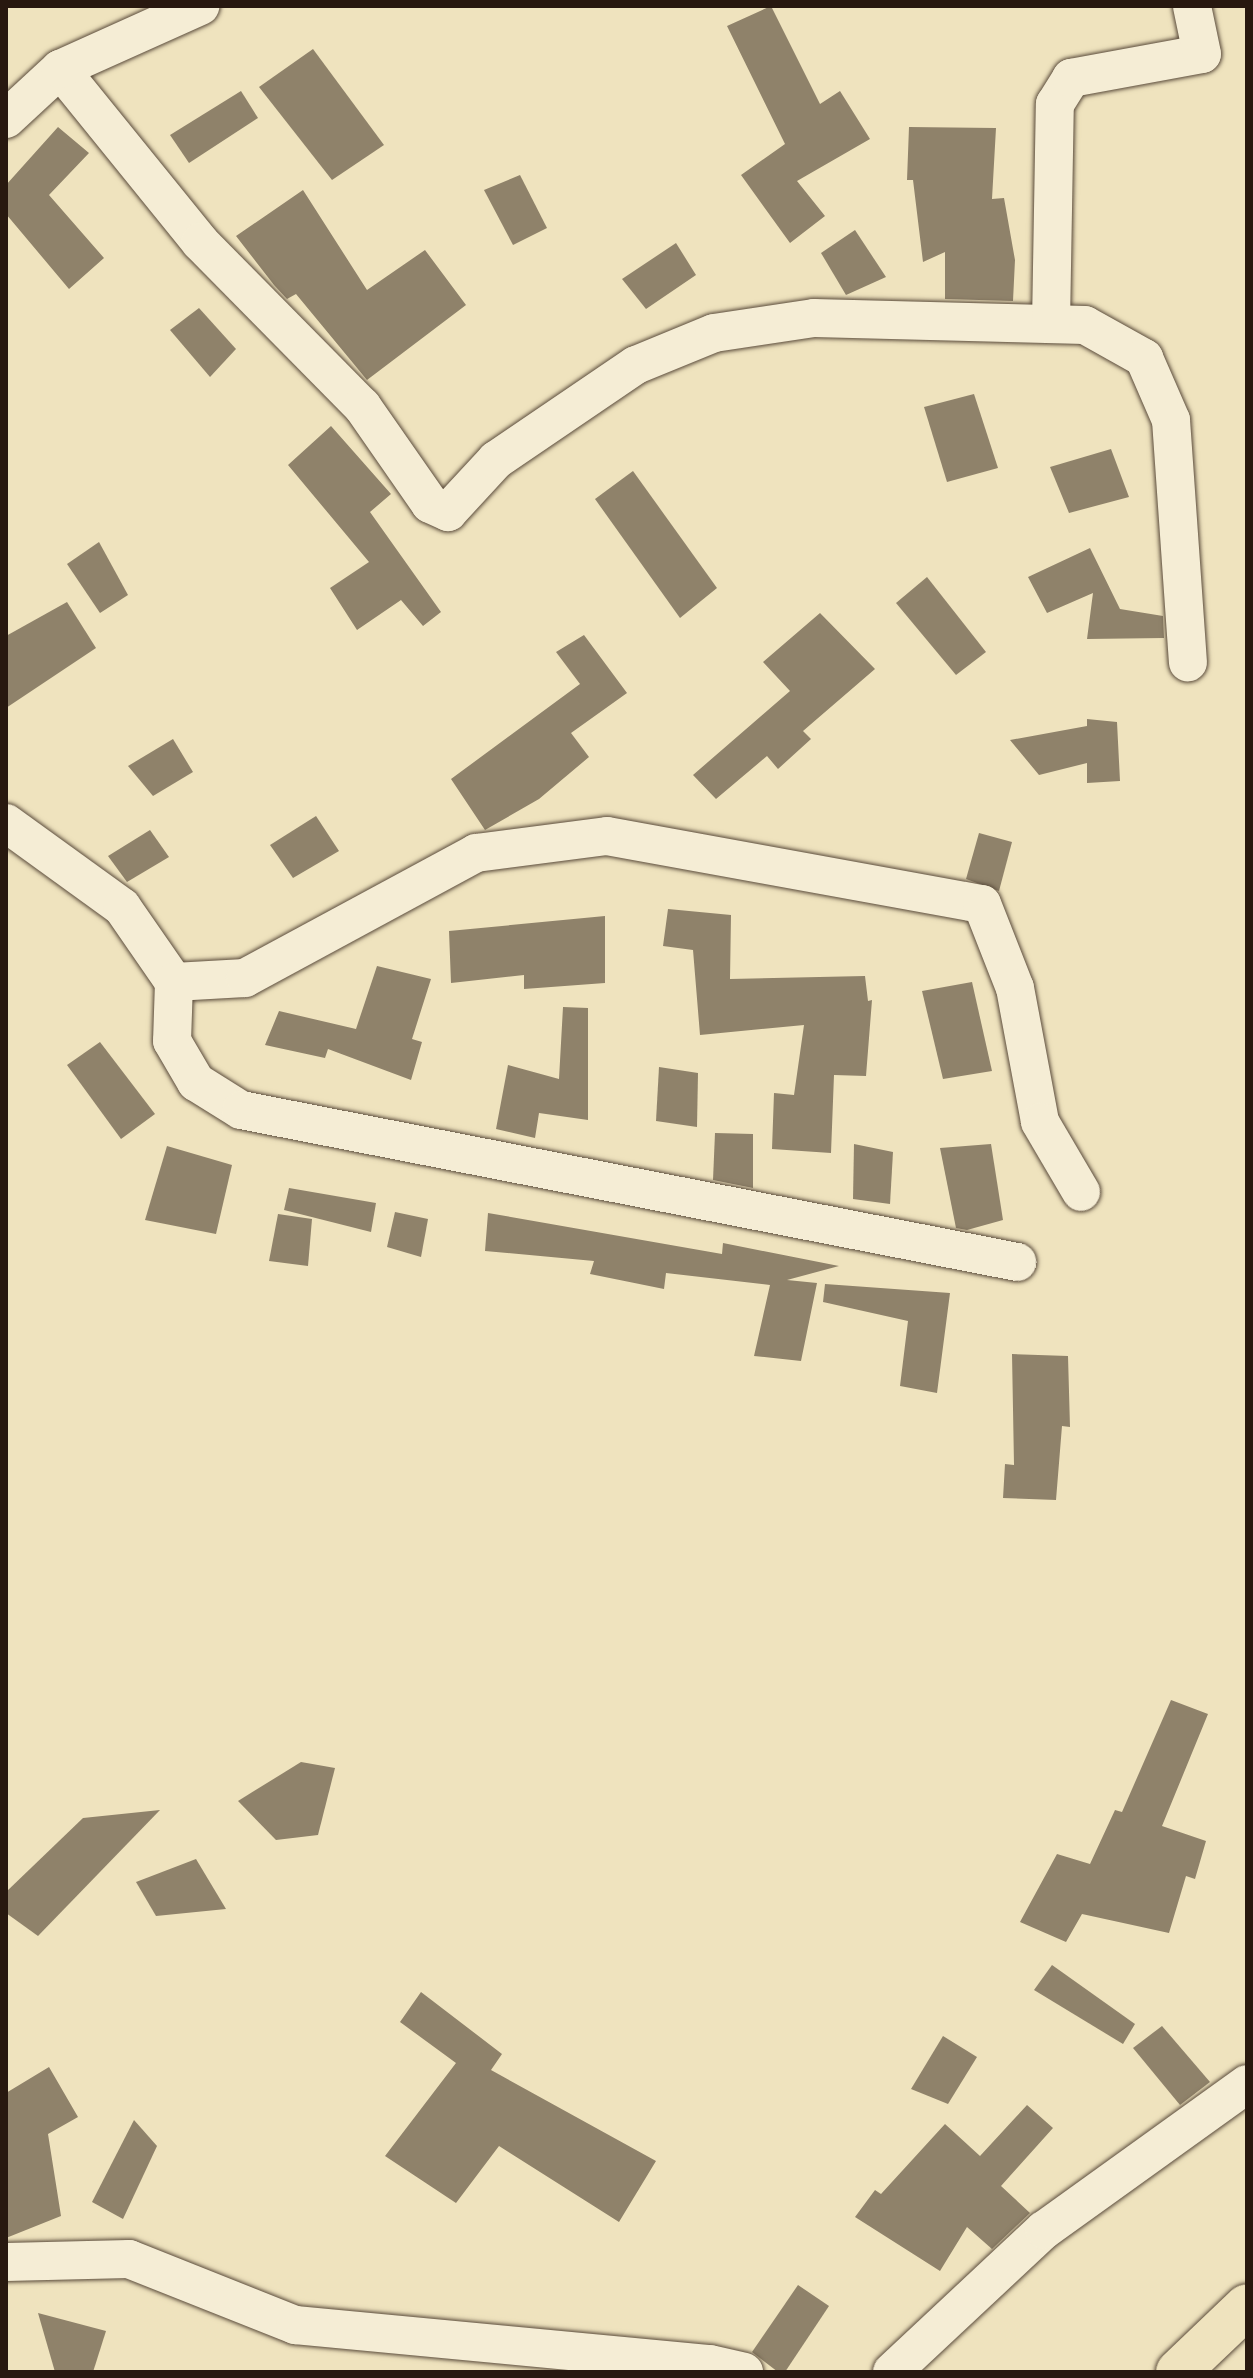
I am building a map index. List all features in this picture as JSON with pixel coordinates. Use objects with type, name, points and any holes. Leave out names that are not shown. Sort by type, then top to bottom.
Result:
[{"type":"highway","points":[[1178,2372],[1247,2306]]},
{"type":"street","points":[[6,119],[60,69],[200,6]]},
{"type":"street","points":[[1051,324],[1055,104],[1071,78],[1202,54],[1192,6]]},
{"type":"street","points":[[60,69],[200,242],[362,406],[430,504],[448,512],[496,460],[636,365],[714,333],[814,318],[1085,325],[1144,358],[1171,420],[1188,662]]},
{"type":"street","points":[[6,823],[122,907],[174,982],[172,1041],[196,1082],[241,1110],[1017,1262]]},
{"type":"street","points":[[174,982],[245,978],[476,853],[607,836],[982,904],[1015,988],[1040,1122],[1081,1192]]},
{"type":"street","points":[[892,2372],[1044,2230],[1247,2084]]},
{"type":"street","points":[[6,2262],[129,2259],[295,2325],[710,2364],[744,2372]]},
{"type":"building","points":[[771,6],[820,104],[840,91],[870,139],[797,181],[825,216],[790,243],[741,175],[785,144],[727,26]]},
{"type":"building","points":[[313,49],[384,145],[332,180],[259,87]]},
{"type":"building","points":[[241,91],[258,118],[189,163],[170,135]]},
{"type":"building","points":[[58,127],[89,153],[49,195],[104,258],[69,289],[6,214],[6,185]]},
{"type":"building","points":[[909,127],[996,128],[992,199],[1004,198],[1015,260],[1013,301],[945,299],[945,252],[923,262],[913,180],[907,180]]},
{"type":"building","points":[[520,175],[547,228],[513,245],[484,190]]},
{"type":"building","points":[[303,190],[367,290],[425,250],[466,305],[367,380],[296,294],[287,299],[236,236]]},
{"type":"building","points":[[855,230],[886,277],[846,295],[821,253]]},
{"type":"building","points":[[676,243],[696,275],[646,309],[622,279]]},
{"type":"building","points":[[199,308],[236,349],[210,377],[170,330]]},
{"type":"building","points":[[974,394],[998,468],[947,482],[924,407]]},
{"type":"building","points":[[331,426],[391,494],[370,512],[441,612],[423,626],[401,600],[357,630],[330,588],[369,562],[288,465]]},
{"type":"building","points":[[1111,449],[1129,497],[1069,513],[1050,467]]},
{"type":"building","points":[[633,471],[717,588],[680,618],[595,499]]},
{"type":"building","points":[[99,542],[128,595],[100,613],[67,564]]},
{"type":"building","points":[[1090,548],[1120,609],[1163,616],[1164,638],[1087,639],[1093,593],[1047,613],[1028,577]]},
{"type":"building","points":[[927,577],[986,652],[956,675],[896,603]]},
{"type":"building","points":[[67,602],[96,648],[6,708],[6,636]]},
{"type":"building","points":[[820,613],[875,669],[803,731],[811,739],[778,769],[767,756],[716,799],[693,775],[790,691],[763,662]]},
{"type":"building","points":[[584,635],[627,693],[571,733],[589,757],[539,799],[485,830],[451,779],[580,684],[556,652]]},
{"type":"building","points":[[1087,719],[1117,722],[1120,781],[1087,783],[1087,763],[1039,775],[1010,740],[1087,726]]},
{"type":"building","points":[[173,739],[193,772],[153,796],[128,766]]},
{"type":"building","points":[[316,816],[339,851],[293,878],[270,845]]},
{"type":"building","points":[[150,830],[169,857],[127,882],[108,856]]},
{"type":"building","points":[[979,833],[1012,842],[999,891],[966,879]]},
{"type":"building","points":[[668,909],[731,915],[730,979],[865,976],[868,1001],[872,1000],[866,1076],[834,1075],[831,1153],[772,1149],[774,1093],[794,1095],[804,1025],[700,1035],[693,950],[663,946]]},
{"type":"building","points":[[605,916],[605,983],[524,989],[524,975],[451,983],[449,931]]},
{"type":"building","points":[[377,966],[431,979],[412,1039],[422,1042],[411,1080],[328,1049],[325,1058],[265,1045],[279,1011],[356,1029]]},
{"type":"building","points":[[972,982],[992,1071],[943,1079],[922,991]]},
{"type":"building","points":[[563,1007],[588,1008],[588,1120],[539,1113],[535,1138],[496,1129],[508,1065],[559,1079]]},
{"type":"building","points":[[100,1042],[155,1114],[121,1139],[67,1065]]},
{"type":"building","points":[[659,1067],[698,1073],[697,1127],[656,1121]]},
{"type":"building","points":[[715,1133],[753,1134],[753,1188],[713,1180]]},
{"type":"building","points":[[854,1144],[893,1152],[890,1204],[853,1199]]},
{"type":"building","points":[[991,1144],[1003,1220],[967,1230],[956,1228],[940,1148]]},
{"type":"building","points":[[167,1146],[232,1165],[216,1234],[145,1220]]},
{"type":"building","points":[[289,1188],[376,1203],[371,1232],[284,1210]]},
{"type":"building","points":[[395,1212],[428,1219],[421,1257],[387,1247]]},
{"type":"building","points":[[488,1213],[722,1254],[723,1243],[839,1266],[787,1280],[817,1283],[801,1361],[754,1356],[770,1285],[666,1273],[664,1289],[590,1274],[594,1261],[485,1251]]},
{"type":"building","points":[[278,1214],[312,1219],[308,1266],[269,1261]]},
{"type":"building","points":[[825,1284],[950,1293],[937,1393],[900,1386],[908,1321],[823,1302]]},
{"type":"building","points":[[1012,1354],[1068,1356],[1070,1427],[1062,1426],[1056,1500],[1003,1498],[1005,1464],[1014,1465]]},
{"type":"building","points":[[1171,1700],[1208,1714],[1162,1826],[1206,1841],[1195,1879],[1186,1876],[1169,1933],[1082,1914],[1066,1942],[1020,1922],[1057,1854],[1090,1864],[1115,1810],[1122,1812]]},
{"type":"building","points":[[301,1762],[335,1768],[318,1835],[276,1840],[238,1801]]},
{"type":"building","points":[[160,1810],[38,1936],[6,1913],[6,1892],[83,1818]]},
{"type":"building","points":[[196,1859],[226,1909],[156,1916],[136,1882]]},
{"type":"building","points":[[1052,1965],[1135,2024],[1123,2044],[1034,1990]]},
{"type":"building","points":[[421,1992],[502,2054],[491,2070],[656,2161],[619,2222],[499,2146],[456,2203],[385,2156],[456,2063],[400,2022]]},
{"type":"building","points":[[1162,2026],[1210,2082],[1180,2105],[1133,2048]]},
{"type":"building","points":[[943,2036],[977,2057],[948,2104],[911,2089]]},
{"type":"building","points":[[49,2067],[78,2117],[48,2134],[61,2216],[6,2238],[6,2093]]},
{"type":"building","points":[[1027,2105],[1053,2128],[1001,2186],[1030,2213],[992,2249],[967,2227],[940,2271],[855,2217],[875,2190],[881,2194],[945,2124],[980,2156]]},
{"type":"building","points":[[134,2120],[157,2146],[123,2219],[92,2202]]},
{"type":"building","points":[[798,2285],[829,2306],[785,2372],[778,2372],[752,2352]]},
{"type":"building","points":[[38,2313],[106,2331],[93,2372],[55,2372]]}]
